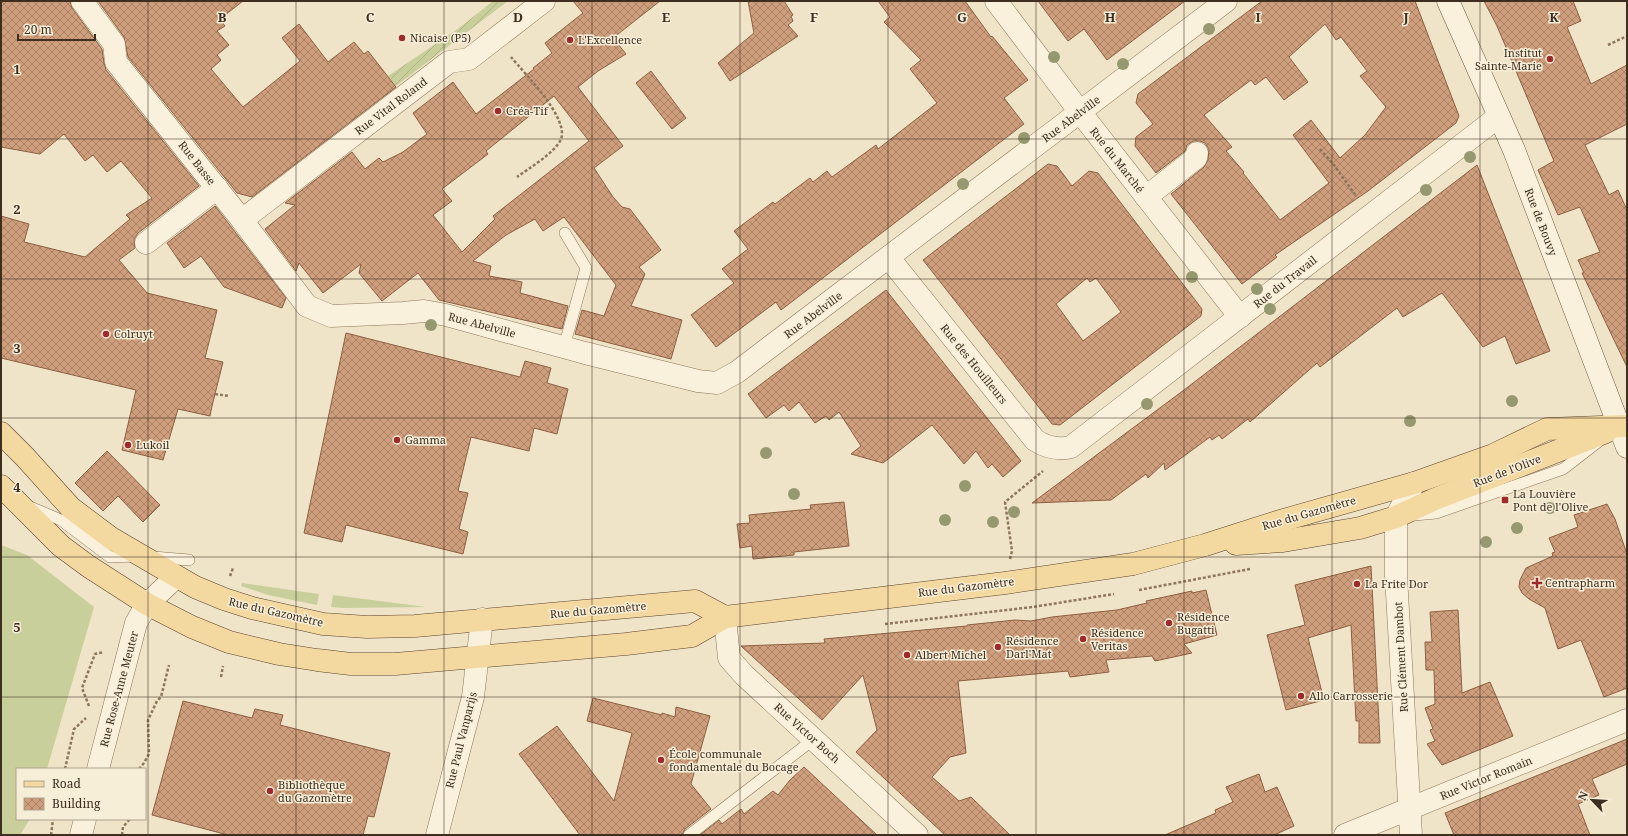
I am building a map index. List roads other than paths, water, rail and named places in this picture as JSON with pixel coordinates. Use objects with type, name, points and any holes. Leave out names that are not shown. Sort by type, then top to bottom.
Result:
[{"type":"main road","name":"Rue de l'Olive","points":[[1414,483],[1493,455],[1547,429],[1624,424]]},
{"type":"main road","name":"Rue de l'Olive","points":[[1396,517],[1435,499],[1624,424]]},
{"type":"main road","name":"Rue du Gazomètre","points":[[1,433],[25,456],[71,508],[111,538],[195,587],[224,599],[252,608],[323,624],[367,627],[415,626],[695,601],[725,617]]},
{"type":"main road","name":"Rue du Gazomètre","points":[[1,486],[60,546],[147,604],[192,627],[229,642],[280,654],[352,664],[395,664],[626,644],[692,636],[725,617],[1005,583],[1133,564],[1205,545],[1280,521],[1414,483]]},
{"type":"main road","name":"Rue du Gazomètre","points":[[1205,545],[1283,541],[1360,528],[1396,517]]},
{"type":"street","name":"Rue Basse","points":[[82,1],[114,44],[116,62],[242,220],[307,306],[326,314]]},
{"type":"street","name":"Rue Vital Roland","points":[[242,220],[449,62],[469,59],[544,1]]},
{"type":"street","name":"Rue du Marché","points":[[996,1],[1080,112],[1240,317]]},
{"type":"street","name":"Rue Abelville","points":[[326,314],[342,316],[424,311],[446,315],[564,347],[698,380],[717,382],[737,372],[1226,1]]},
{"type":"street","name":"Rue de Bouvy","points":[[1448,1],[1498,117],[1514,150],[1624,424],[1627,447]]},
{"type":"street","name":"Rue du Travail","points":[[1065,448],[1240,317],[1498,117]]},
{"type":"street","points":[[1146,197],[1196,158],[1197,153]]},
{"type":"street","points":[[146,243],[216,188]]},
{"type":"street","name":"Rue des Houilleurs","points":[[889,258],[1035,440],[1043,446],[1065,448]]},
{"type":"street","name":"Rue Clément Dambot","points":[[1410,835],[1396,576],[1396,517],[1414,483]]},
{"type":"street","name":"Rue Rose-Anne Meuter","points":[[98,768],[136,623],[147,604],[176,577]]},
{"type":"street","name":"Rue Victor Boch","points":[[725,617],[728,658],[744,676],[917,835]]},
{"type":"street","name":"Rue Paul Vanparijs","points":[[437,835],[473,697],[482,619]]},
{"type":"street","name":"Rue Victor Romain","points":[[1345,835],[1627,720]]},
{"type":"street","points":[[81,835],[85,820]]},
{"type":"lane","points":[[564,347],[586,268],[565,234]]},
{"type":"lane","points":[[16,502],[61,520],[110,557],[140,556],[189,560]]},
{"type":"lane","points":[[689,835],[814,740]]},
{"type":"place","name":"Nicaise (P5)","points":[[402,38]]},
{"type":"place","name":"L'Excellence","points":[[570,40]]},
{"type":"place","name":"Institut Sainte-Marie","points":[[1550,59]]},
{"type":"place","name":"Créa-Tif","points":[[498,111]]},
{"type":"place","name":"Colruyt","points":[[106,334]]},
{"type":"place","name":"Gamma","points":[[397,440]]},
{"type":"place","name":"Lukoil","points":[[128,445]]},
{"type":"place","name":"La Louvière Pont de l'Olive","points":[[1505,500]]},
{"type":"place","name":"Centrapharm","points":[[1537,583]]},
{"type":"place","name":"La Frite Dor","points":[[1357,584]]},
{"type":"place","name":"Résidence Bugatti","points":[[1169,623]]},
{"type":"place","name":"Résidence Veritas","points":[[1083,639]]},
{"type":"place","name":"Résidence Darl'Mat","points":[[998,647]]},
{"type":"place","name":"Albert Michel","points":[[907,655]]},
{"type":"place","name":"Allo Carrosserie","points":[[1301,696]]},
{"type":"place","name":"École communale fondamentale du Bocage","points":[[661,760]]},
{"type":"place","name":"Bibliothèque du Gazomètre","points":[[270,791]]}]
